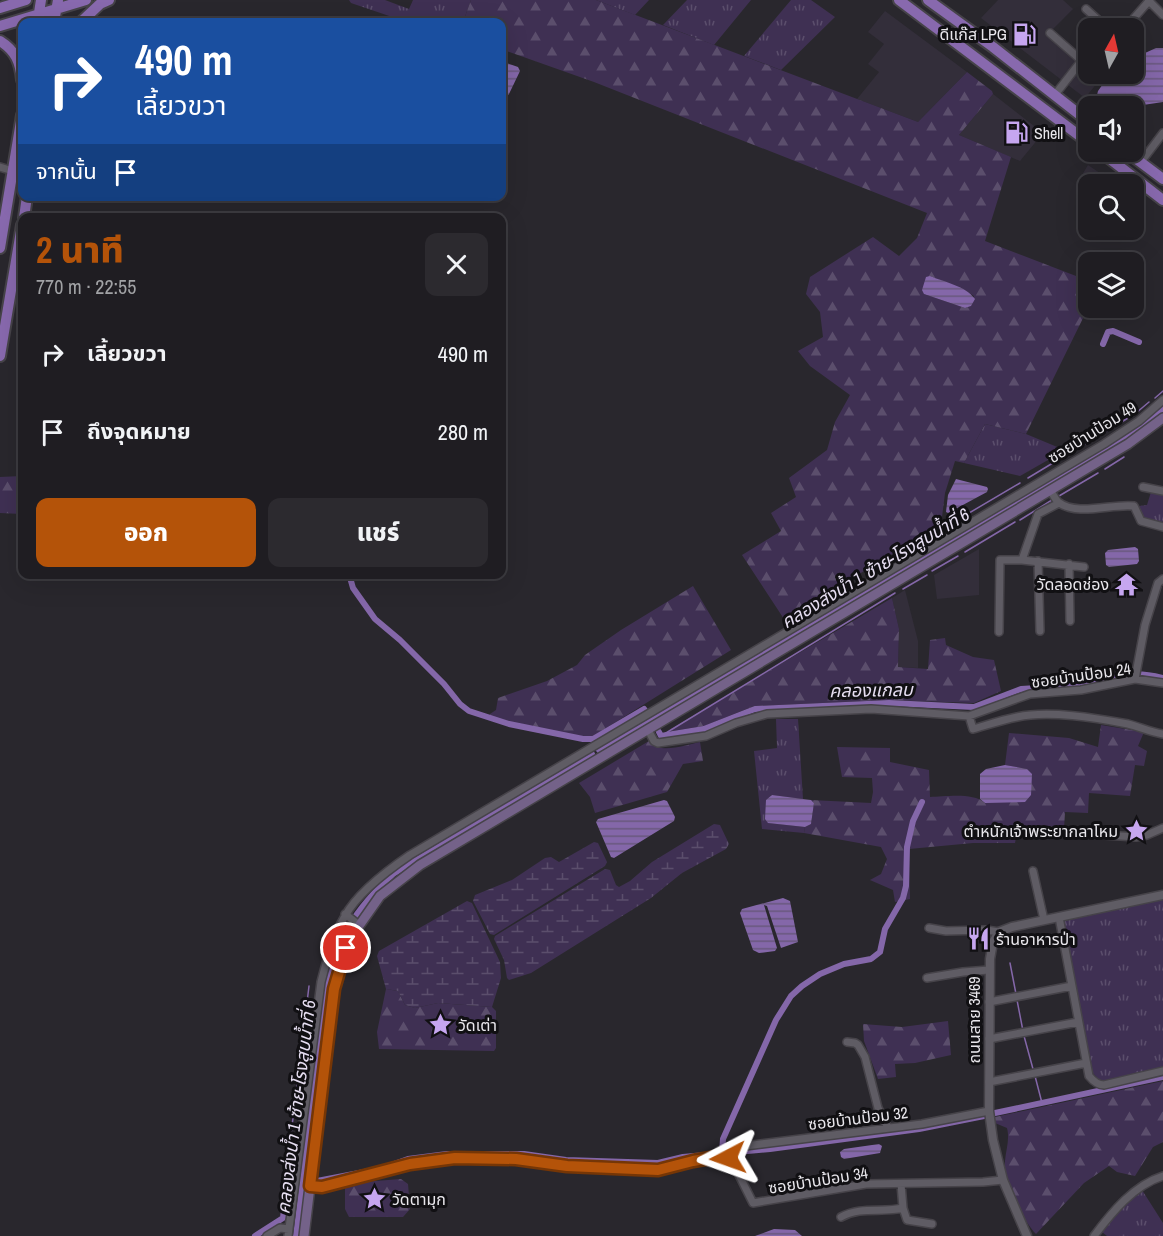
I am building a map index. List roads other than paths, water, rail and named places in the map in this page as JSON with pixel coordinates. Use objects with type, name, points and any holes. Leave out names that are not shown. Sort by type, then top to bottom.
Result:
[{"type":"main road","points":[[0,8],[26,0]]},
{"type":"main road","points":[[38,18],[41,0]]},
{"type":"main road","points":[[39,18],[57,5],[86,0]]},
{"type":"main road","points":[[85,18],[100,4],[109,0]]},
{"type":"main road","points":[[899,0],[1078,135]]},
{"type":"main road","points":[[928,0],[1078,114]]},
{"type":"main road","points":[[0,27],[18,23]]},
{"type":"main road","points":[[960,45],[971,32]]},
{"type":"main road","points":[[0,41],[12,50],[18,58]]},
{"type":"main road","points":[[0,248],[4,200],[13,171],[18,140]]},
{"type":"main road","points":[[1114,162],[1163,200]]},
{"type":"main road","points":[[1141,162],[1163,179]]},
{"type":"main road","points":[[0,356],[18,249]]},
{"type":"main road","points":[[304,1236],[334,989],[352,920],[403,877],[525,795],[602,758],[844,604],[1041,489],[1128,444],[1163,418]]},
{"type":"street","points":[[1134,18],[1150,1],[1163,15]]},
{"type":"street","points":[[1086,9],[1096,18]]},
{"type":"street","points":[[1050,33],[1078,58]]},
{"type":"street","points":[[1054,96],[1078,63]]},
{"type":"street","points":[[1144,158],[1163,133]]},
{"type":"street","points":[[0,167],[13,171]]},
{"type":"street","name":"ซอยบ้านป้อม 49","points":[[289,1233],[319,990],[329,952],[352,920],[366,891],[395,865],[525,795],[592,749],[1041,489],[1139,421],[1163,400]]},
{"type":"street","points":[[1143,487],[1163,491]]},
{"type":"street","points":[[1041,489],[1059,502],[1073,508],[1134,506],[1141,521],[1163,526]]},
{"type":"street","points":[[1022,560],[1038,514],[1059,502]]},
{"type":"street","points":[[999,632],[998,562],[1022,560],[1084,567]]},
{"type":"street","points":[[1038,561],[1040,631]]},
{"type":"street","points":[[1069,564],[1070,621]]},
{"type":"street","points":[[1136,675],[1145,625],[1158,583],[1163,579]]},
{"type":"street","name":"ซอยบ้านป้อม 24","points":[[969,716],[1030,694],[1081,690],[1136,675],[1163,683]]},
{"type":"street","points":[[648,730],[654,741],[658,743],[706,736],[736,723],[767,714],[871,709],[969,716],[972,729],[1019,716],[1040,715],[1069,716],[1130,725],[1152,733],[1163,734]]},
{"type":"street","points":[[592,749],[602,758]]},
{"type":"street","points":[[1042,831],[1136,837],[1163,828]]},
{"type":"street","points":[[1033,871],[1044,920]]},
{"type":"street","points":[[929,928],[946,931],[999,932],[1012,927],[1163,895]]},
{"type":"street","points":[[1059,917],[1089,1076],[1100,1085],[1163,1071]]},
{"type":"street","name":"ถนนสาย 3469","points":[[999,932],[993,942],[989,970],[989,1111],[993,1140],[1003,1180],[1027,1236]]},
{"type":"street","points":[[927,978],[989,970]]},
{"type":"street","points":[[989,1002],[1072,986]]},
{"type":"street","points":[[989,1039],[1078,1022]]},
{"type":"street","points":[[848,1042],[855,1042],[865,1057],[878,1108],[888,1128]]},
{"type":"street","points":[[988,1082],[1086,1063]]},
{"type":"street","name":"ซอยบ้านป้อม 32","points":[[729,1148],[922,1124],[989,1111]]},
{"type":"street","name":"ซอยบ้านป้อม 34","points":[[310,1186],[322,1187],[410,1164],[455,1158],[516,1159],[567,1166],[658,1170],[722,1156],[732,1161],[753,1203],[866,1184],[1003,1180]]},
{"type":"street","points":[[1094,1236],[1139,1187],[1163,1176]]},
{"type":"street","points":[[901,1184],[903,1208],[907,1220],[932,1224]]},
{"type":"street","points":[[841,1217],[866,1209],[903,1208]]},
{"type":"street","points":[[267,1236],[280,1228],[289,1233]]},
{"type":"waterway","points":[[1103,344],[1108,332],[1113,331],[1139,342]]},
{"type":"waterway","points":[[1155,398],[1163,391]]},
{"type":"waterway","points":[[1136,413],[1149,402]]},
{"type":"waterway","name":"คลองส่งน้ำ 1 ซ้าย-โรงสูบน้ำที่ 6","points":[[599,750],[1130,434],[1163,409]]},
{"type":"waterway","points":[[1097,437],[1128,418]]},
{"type":"waterway","points":[[1028,478],[1091,440]]},
{"type":"waterway","points":[[1105,469],[1124,457]]},
{"type":"waterway","points":[[1059,496],[1098,473]]},
{"type":"waterway","points":[[947,526],[1020,483]]},
{"type":"waterway","points":[[1020,520],[1052,500]]},
{"type":"waterway","points":[[965,552],[1015,522]]},
{"type":"waterway","points":[[932,571],[958,556]]},
{"type":"waterway","points":[[903,589],[927,575]]},
{"type":"waterway","name":"คลองแกลบ","points":[[350,579],[353,588],[375,619],[400,640],[469,711],[509,724],[583,739],[593,739],[644,709],[646,712]]},
{"type":"waterway","points":[[661,736],[895,593]]},
{"type":"waterway","name":"คลองแกลบ","points":[[1091,684],[1134,674],[1163,678]]},
{"type":"waterway","name":"คลองแกลบ","points":[[659,732],[661,736],[704,729],[755,709],[889,703],[974,707],[1021,689],[1086,685]]},
{"type":"waterway","name":"คลองส่งน้ำ 1 ซ้าย-โรงสูบน้ำที่ 6","points":[[296,1236],[326,988],[337,953],[350,925],[368,900],[393,874],[592,754]]},
{"type":"waterway","points":[[722,1153],[723,1139],[776,1020],[791,996],[820,974],[844,964],[871,959],[880,952],[885,929],[903,898],[906,886],[907,847],[913,821],[922,802]]},
{"type":"waterway","points":[[1010,963],[1016,994]]},
{"type":"waterway","points":[[287,1181],[309,986]]},
{"type":"waterway","points":[[1017,1000],[1023,1031]]},
{"type":"waterway","points":[[1024,1036],[1033,1069]]},
{"type":"waterway","points":[[1035,1076],[1042,1103]]},
{"type":"waterway","points":[[995,1113],[1163,1077]]},
{"type":"waterway","points":[[317,1181],[380,1169],[408,1159],[447,1154],[524,1154],[566,1160],[658,1163],[683,1157],[770,1149],[919,1129],[984,1116]]},
{"type":"waterway","points":[[255,1236],[283,1218],[287,1181],[290,1181]]},
{"type":"place","name":"ดีแก๊ส LPG","points":[[1025,34]]},
{"type":"place","name":"Shell","points":[[1016,133]]},
{"type":"place","name":"วัดลอดช่อง","points":[[1127,584]]},
{"type":"place","name":"ตำหนักเจ้าพระยากลาโหม","points":[[1136,831]]},
{"type":"place","name":"ร้านอาหารป่า","points":[[978,939]]},
{"type":"place","name":"วัดเต่า","points":[[440,1025]]},
{"type":"place","name":"วัดตามุก","points":[[374,1199]]}]
